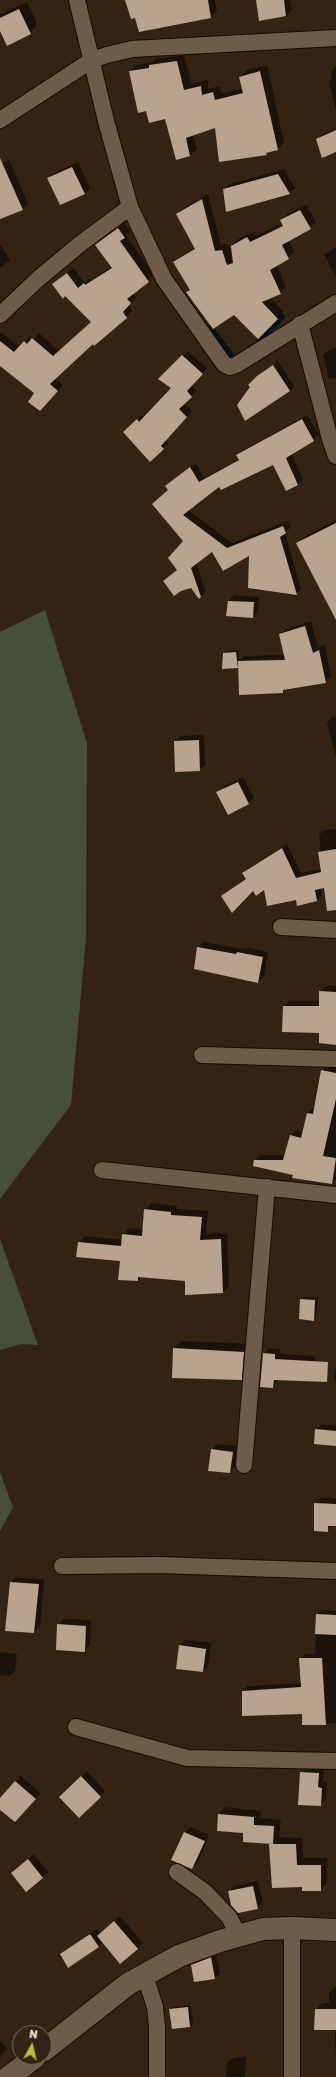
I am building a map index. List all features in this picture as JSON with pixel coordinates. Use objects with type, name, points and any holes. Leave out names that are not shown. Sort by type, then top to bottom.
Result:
[{"type":"main road","points":[[52,2044],[128,1984],[179,1956],[263,1929],[292,1928],[336,1930]]},
{"type":"main road","points":[[9,2077],[25,2065]]},
{"type":"street","points":[[77,0],[106,121],[130,207],[164,279],[224,364],[230,367],[236,365],[336,303]]},
{"type":"street","points":[[0,120],[92,60],[132,49],[336,38]]},
{"type":"street","points":[[0,315],[56,264],[130,207]]},
{"type":"street","points":[[300,324],[331,424],[336,456]]},
{"type":"street","points":[[281,927],[336,930]]},
{"type":"street","points":[[202,1055],[336,1059]]},
{"type":"street","points":[[102,1170],[336,1195]]},
{"type":"street","points":[[244,1465],[267,1187]]},
{"type":"street","points":[[62,1566],[160,1565],[336,1571]]},
{"type":"street","points":[[76,1727],[187,1758],[336,1761]]},
{"type":"street","points":[[177,1872],[205,1892],[229,1917],[239,1936]]},
{"type":"street","points":[[292,1928],[292,2077]]},
{"type":"street","points":[[145,1976],[155,2007],[157,2027],[157,2077]]},
{"type":"green space","points":[[45,610],[87,743],[86,938],[71,1105],[0,1199],[0,632]]},
{"type":"green space","points":[[0,1239],[38,1345],[21,1344],[0,1350]]},
{"type":"green space","points":[[0,1472],[13,1507],[0,1531]]},
{"type":"building","points":[[125,0],[208,0],[211,18],[139,32],[135,18],[131,19]]},
{"type":"building","points":[[256,0],[284,0],[286,16],[259,21]]},
{"type":"building","points":[[19,9],[31,34],[7,46],[0,31],[0,18]]},
{"type":"building","points":[[177,61],[184,90],[201,86],[202,95],[213,92],[215,100],[243,93],[239,77],[260,71],[278,150],[266,153],[267,155],[219,162],[215,128],[186,138],[190,156],[176,160],[165,119],[149,123],[146,111],[138,113],[129,71],[149,68],[149,65]]},
{"type":"building","points":[[336,130],[336,152],[322,158],[316,139]]},
{"type":"building","points":[[0,158],[23,210],[0,219]]},
{"type":"building","points":[[72,167],[85,194],[60,205],[47,178]]},
{"type":"building","points":[[278,174],[290,194],[226,212],[223,189]]},
{"type":"building","points":[[202,199],[215,251],[222,250],[227,265],[233,263],[231,246],[247,237],[250,242],[283,226],[280,220],[300,210],[311,229],[282,245],[289,259],[270,270],[281,294],[262,302],[278,319],[258,339],[234,315],[213,329],[186,292],[190,290],[173,262],[195,249],[176,214]]},
{"type":"building","points":[[118,228],[125,238],[120,241],[149,282],[127,299],[131,303],[123,312],[127,318],[94,346],[93,344],[50,384],[58,391],[40,411],[28,402],[34,393],[0,366],[0,341],[14,352],[24,341],[27,344],[32,338],[53,356],[91,322],[65,296],[63,299],[52,284],[67,273],[78,288],[84,283],[85,285],[112,268],[95,245]]},
{"type":"building","points":[[182,355],[203,374],[187,391],[192,397],[179,409],[187,417],[161,446],[164,449],[150,462],[123,432],[137,419],[139,422],[171,388],[158,379]]},
{"type":"building","points":[[273,365],[290,391],[245,421],[237,405],[250,387],[248,385],[257,376]]},
{"type":"building","points":[[302,419],[314,441],[286,458],[298,485],[286,491],[273,465],[221,490],[219,487],[183,515],[227,548],[283,526],[286,533],[280,537],[297,595],[248,588],[249,556],[223,571],[212,552],[191,568],[201,597],[199,599],[191,588],[181,591],[174,596],[163,581],[177,570],[168,558],[183,541],[152,504],[168,490],[165,486],[190,467],[199,482],[239,460],[236,455]]},
{"type":"building","points":[[336,523],[336,620],[296,543]]},
{"type":"building","points":[[228,601],[254,602],[253,618],[226,616]]},
{"type":"building","points":[[305,626],[313,653],[319,650],[326,683],[283,690],[283,693],[239,695],[238,661],[285,660],[279,634]]},
{"type":"building","points":[[236,652],[238,668],[222,669],[223,653]]},
{"type":"building","points":[[199,740],[200,771],[175,772],[174,741]]},
{"type":"building","points":[[238,782],[249,804],[228,815],[216,792]]},
{"type":"building","points":[[282,848],[296,878],[321,872],[318,852],[336,849],[336,910],[327,911],[324,888],[315,890],[317,901],[297,906],[296,900],[267,906],[264,890],[256,896],[253,891],[232,913],[221,896],[246,879],[242,873]]},
{"type":"building","points":[[197,947],[263,957],[258,983],[194,969]]},
{"type":"building","points":[[319,991],[336,992],[336,1045],[319,1043],[319,1033],[282,1032],[283,1006],[319,1006]]},
{"type":"building","points":[[321,1070],[336,1073],[336,1099],[323,1156],[336,1158],[332,1184],[292,1178],[293,1175],[253,1166],[254,1160],[283,1160],[290,1135],[301,1138],[307,1113],[313,1114]]},
{"type":"building","points":[[144,1209],[171,1212],[171,1215],[202,1217],[200,1240],[221,1239],[223,1293],[185,1295],[185,1281],[138,1277],[138,1281],[118,1280],[120,1261],[76,1257],[78,1242],[121,1246],[122,1234],[142,1236]]},
{"type":"building","points":[[300,1299],[315,1300],[314,1321],[299,1319]]},
{"type":"building","points":[[173,1348],[244,1352],[242,1380],[172,1378]]},
{"type":"building","points":[[263,1353],[275,1354],[275,1359],[328,1362],[327,1382],[274,1380],[273,1388],[260,1387]]},
{"type":"building","points":[[315,1429],[336,1431],[336,1446],[314,1444]]},
{"type":"building","points":[[211,1449],[233,1452],[230,1473],[208,1471]]},
{"type":"building","points":[[314,1503],[336,1504],[336,1526],[328,1526],[328,1532],[314,1531]]},
{"type":"building","points":[[10,1582],[39,1584],[34,1633],[5,1631]]},
{"type":"building","points":[[316,1614],[336,1615],[336,1635],[315,1634]]},
{"type":"building","points":[[57,1624],[86,1626],[85,1652],[56,1650]]},
{"type":"building","points":[[179,1645],[206,1649],[203,1672],[176,1669]]},
{"type":"building","points":[[299,1658],[322,1658],[326,1725],[302,1725],[302,1714],[242,1716],[242,1691],[301,1687]]},
{"type":"building","points":[[300,1772],[319,1773],[318,1787],[322,1788],[321,1806],[298,1805]]},
{"type":"building","points":[[81,1776],[101,1797],[79,1818],[59,1797]]},
{"type":"building","points":[[15,1781],[36,1799],[15,1822],[0,1810],[0,1798]]},
{"type":"building","points":[[218,1814],[254,1817],[254,1825],[274,1826],[273,1844],[296,1844],[297,1865],[321,1865],[321,1891],[302,1891],[302,1887],[272,1888],[269,1844],[272,1844],[243,1842],[243,1833],[217,1831]]},
{"type":"building","points":[[184,1832],[205,1841],[192,1869],[171,1860]]},
{"type":"building","points":[[28,1859],[43,1878],[26,1892],[11,1873]]},
{"type":"building","points":[[253,1886],[258,1909],[238,1913],[231,1905],[228,1891]]},
{"type":"building","points":[[114,1921],[138,1949],[120,1964],[97,1936]]},
{"type":"building","points":[[90,1934],[99,1947],[68,1968],[60,1954]]},
{"type":"building","points":[[211,1957],[215,1979],[194,1982],[191,1965]]},
{"type":"building","points":[[188,2007],[190,2027],[172,2029],[169,2009]]},
{"type":"building","points":[[315,2009],[336,2009],[336,2030],[314,2030]]},
{"type":"waterway","points":[[259,341],[282,317]]},
{"type":"waterway","points":[[210,328],[231,354]]}]
